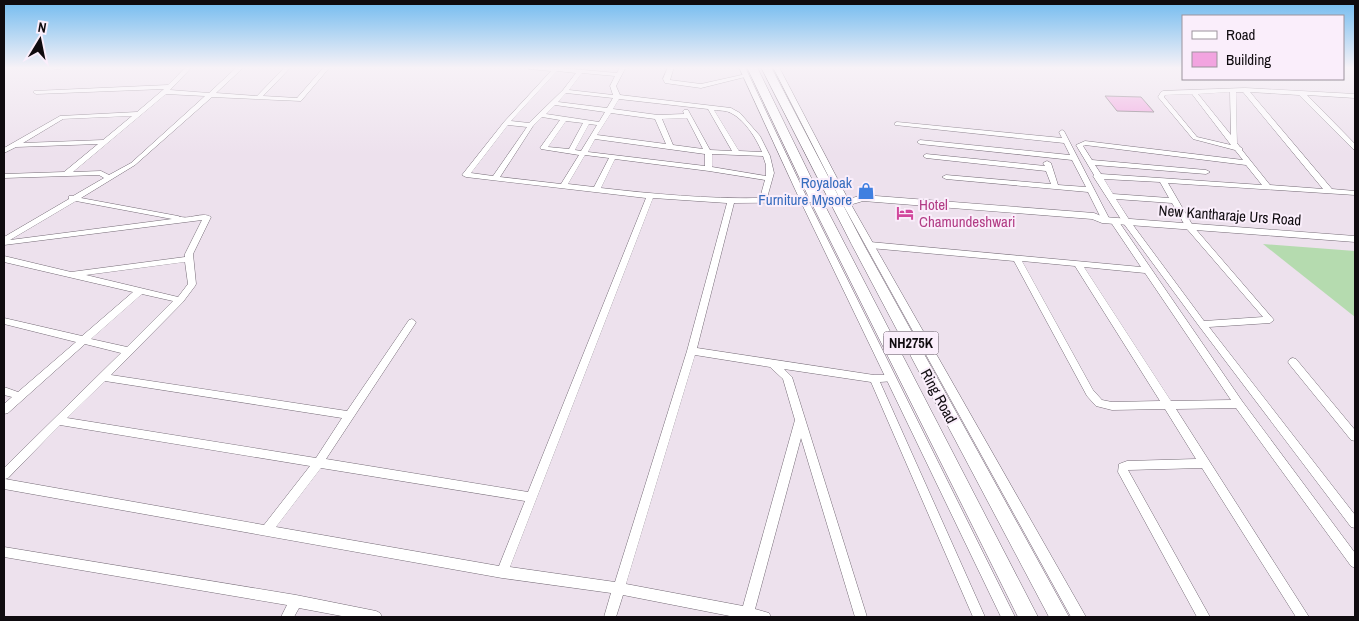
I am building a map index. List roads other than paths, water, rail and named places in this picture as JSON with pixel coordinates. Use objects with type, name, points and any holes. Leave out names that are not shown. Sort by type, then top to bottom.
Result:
[{"type":"highway","name":"Ring Road","points":[[760,96],[810,200],[1028,617]]},
{"type":"highway","name":"Ring Road","points":[[783,96],[844,201],[1059,617]]},
{"type":"main road","name":"New Kantharaje Urs Road","points":[[810,200],[844,201],[1096,222],[1107,220],[1355,239]]},
{"type":"street","points":[[66,174],[160,96]]},
{"type":"street","points":[[4,241],[72,198],[133,164],[210,96]]},
{"type":"street","points":[[235,96],[299,100],[302,96]]},
{"type":"street","points":[[531,96],[506,123],[466,175],[650,196],[731,200],[810,200],[891,378],[1008,617]]},
{"type":"street","points":[[495,179],[531,126],[561,96]]},
{"type":"street","points":[[608,96],[731,110],[740,115],[749,123],[760,140],[770,171],[763,200]]},
{"type":"street","points":[[791,96],[844,201],[1079,617]]},
{"type":"street","points":[[1161,96],[1194,138],[1200,141],[1240,149]]},
{"type":"street","points":[[1197,96],[1240,149],[1268,188]]},
{"type":"street","points":[[1233,96],[1234,142]]},
{"type":"street","points":[[1250,96],[1330,192]]},
{"type":"street","points":[[1304,96],[1355,148]]},
{"type":"street","points":[[564,185],[617,97]]},
{"type":"street","points":[[554,103],[658,117],[688,116]]},
{"type":"street","points":[[684,104],[688,116],[708,152],[709,169]]},
{"type":"street","points":[[710,108],[736,152]]},
{"type":"street","points":[[4,151],[62,117],[138,114]]},
{"type":"street","points":[[541,115],[600,124]]},
{"type":"street","points":[[658,117],[670,146]]},
{"type":"street","points":[[564,119],[543,148],[709,169],[769,179]]},
{"type":"street","points":[[571,151],[587,122]]},
{"type":"street","points":[[506,123],[531,126]]},
{"type":"street","points":[[897,124],[1067,141]]},
{"type":"street","points":[[1062,132],[1107,220],[1146,270],[1239,404],[1355,562]]},
{"type":"street","points":[[594,137],[708,152],[765,154]]},
{"type":"street","points":[[15,145],[104,142]]},
{"type":"street","points":[[920,142],[1075,158]]},
{"type":"street","points":[[1250,163],[1086,143],[1079,145],[1127,222],[1202,324],[1355,523]]},
{"type":"street","points":[[1044,154],[1055,186]]},
{"type":"street","points":[[926,156],[1049,169]]},
{"type":"street","points":[[597,189],[614,157]]},
{"type":"street","points":[[1089,162],[1206,172]]},
{"type":"street","points":[[4,176],[101,173],[108,178]]},
{"type":"street","points":[[1098,176],[1355,193]]},
{"type":"street","points":[[946,177],[1091,190]]},
{"type":"street","points":[[1163,181],[1190,227],[1270,320],[1202,324]]},
{"type":"street","points":[[502,572],[650,196]]},
{"type":"street","points":[[1111,196],[1175,201]]},
{"type":"street","points":[[72,198],[186,220]]},
{"type":"street","points":[[610,617],[692,351],[731,200]]},
{"type":"street","points":[[4,241],[207,217],[204,226],[195,240],[189,259],[192,284],[180,300],[4,475]]},
{"type":"street","points":[[870,245],[1146,270]]},
{"type":"street","points":[[4,259],[180,300]]},
{"type":"street","points":[[69,275],[189,259]]},
{"type":"street","points":[[1017,259],[1094,400],[1099,404],[1112,406],[1239,404]]},
{"type":"street","points":[[1078,264],[1303,617]]},
{"type":"street","points":[[4,410],[140,291]]},
{"type":"street","points":[[4,321],[129,351]]},
{"type":"street","points":[[267,530],[318,463],[412,322]]},
{"type":"street","points":[[692,351],[874,379],[891,378]]},
{"type":"street","points":[[1293,362],[1355,437]]},
{"type":"street","points":[[774,365],[787,377],[861,617]]},
{"type":"street","points":[[102,377],[349,415]]},
{"type":"street","points":[[874,379],[979,617]]},
{"type":"street","points":[[4,391],[20,396]]},
{"type":"street","points":[[58,421],[532,497]]},
{"type":"street","points":[[747,614],[800,421]]},
{"type":"street","points":[[1204,463],[1123,467],[1123,472],[1204,617]]},
{"type":"street","points":[[4,484],[502,572],[619,588],[765,617]]},
{"type":"street","points":[[4,552],[296,601],[376,617]]},
{"type":"street","points":[[286,617],[296,601]]},
{"type":"place","name":"Royaloak Furniture Mysore","points":[[866,191]]},
{"type":"place","name":"Hotel Chamundeshwari","points":[[905,213]]}]
